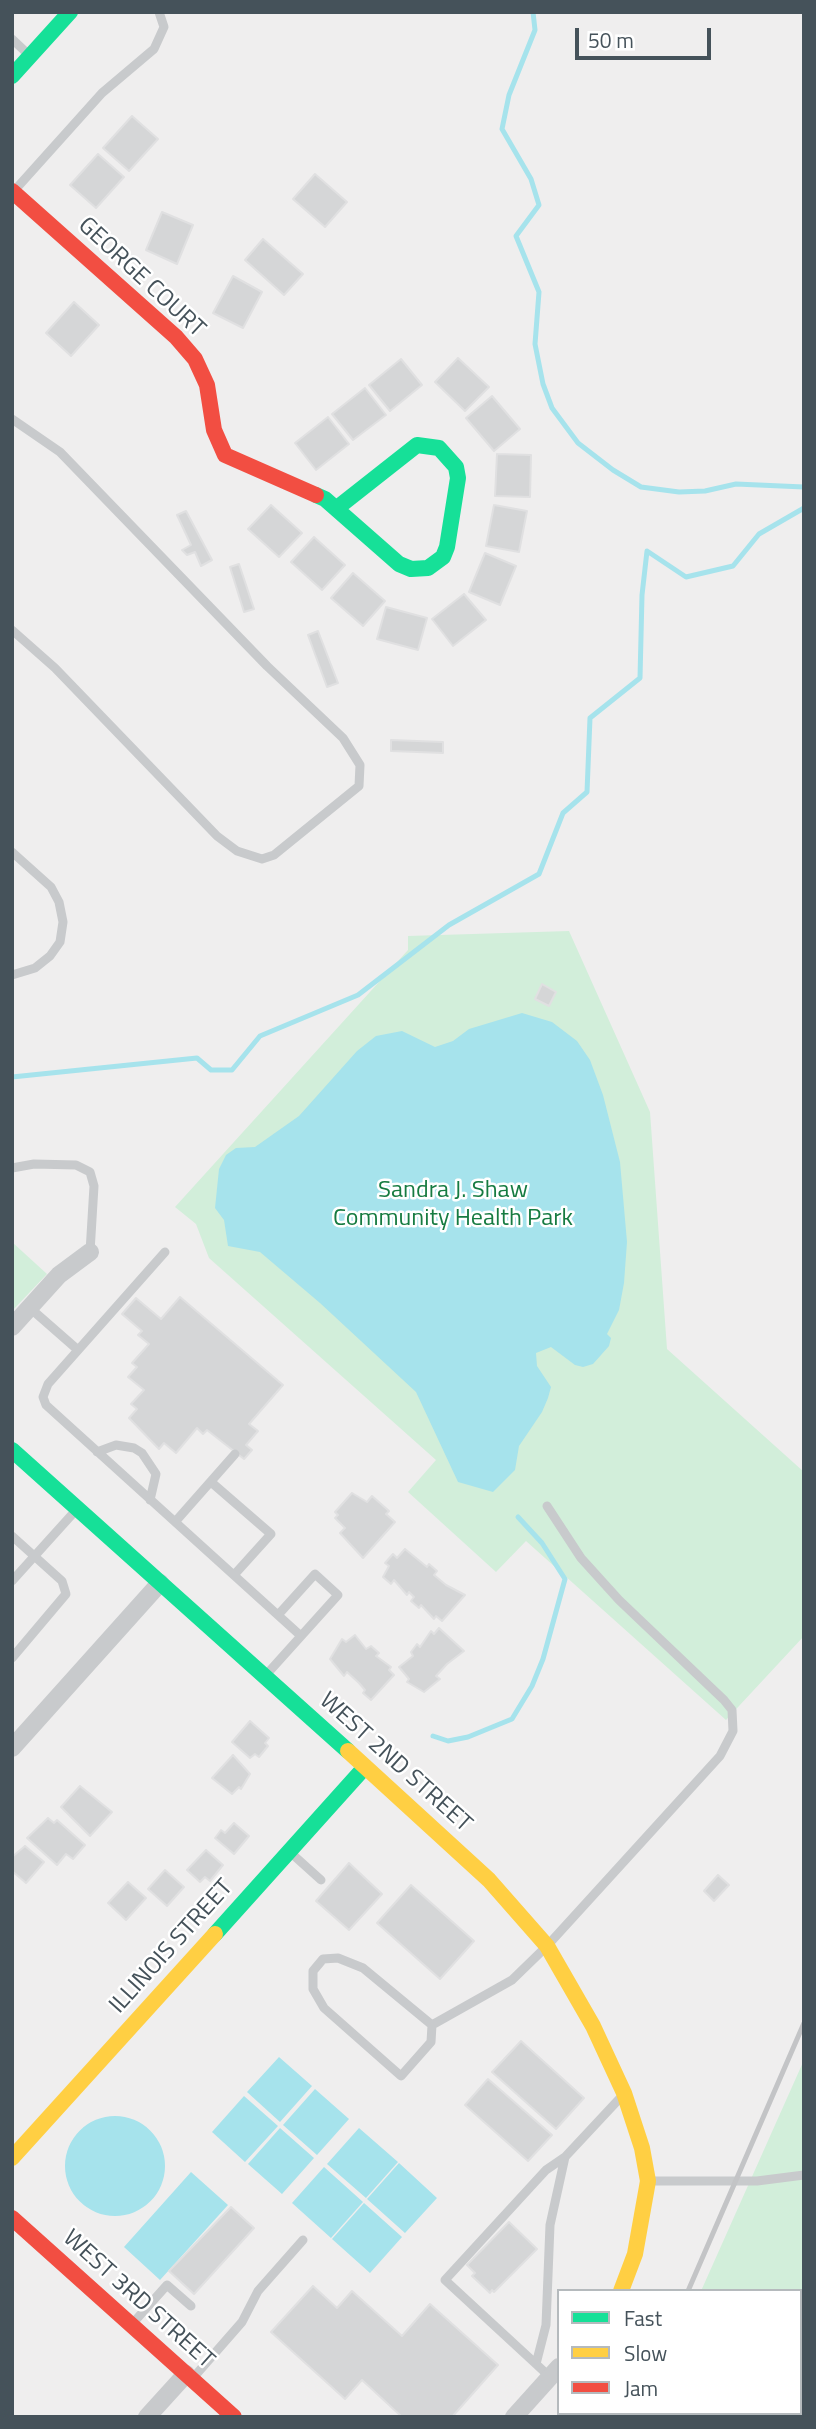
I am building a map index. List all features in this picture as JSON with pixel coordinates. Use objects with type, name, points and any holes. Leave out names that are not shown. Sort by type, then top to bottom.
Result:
[{"type":"street","points":[[12,76],[70,12]]},
{"type":"street","name":"GEORGE COURT","points":[[13,192],[176,337],[195,359],[207,385],[214,430],[225,455],[310,490],[337,508],[399,564],[411,569],[428,568],[439,561],[447,547],[457,478],[456,467],[439,448],[417,445],[337,508]]},
{"type":"street","points":[[12,1327],[59,1275],[90,1251]]},
{"type":"street","name":"WEST 2ND STREET","points":[[12,1450],[489,1880],[547,1946],[579,1997],[624,2093],[633,2116],[648,2181]]},
{"type":"street","points":[[12,1748],[160,1583]]},
{"type":"street","name":"ILLINOIS STREET","points":[[12,2158],[365,1767]]},
{"type":"street","points":[[622,2289],[635,2254],[648,2181]]},
{"type":"street","name":"WEST 3RD STREET","points":[[12,2218],[234,2417]]},
{"type":"street","points":[[514,2417],[554,2372]]},
{"type":"street","points":[[147,2417],[189,2376]]},
{"type":"lane","points":[[13,192],[102,93],[153,49],[164,27],[159,12]]},
{"type":"lane","points":[[12,39],[30,56]]},
{"type":"lane","points":[[12,419],[60,452],[267,666],[343,738],[360,765],[359,786],[274,855],[258,858],[237,851],[218,836],[55,668],[12,630]]},
{"type":"lane","points":[[12,852],[51,887],[61,908],[63,928],[60,942],[47,959],[31,970],[12,975]]},
{"type":"lane","points":[[12,1168],[34,1164],[76,1165],[90,1172],[94,1186],[90,1251]]},
{"type":"lane","points":[[166,1252],[48,1384],[43,1397],[51,1411],[302,1636]]},
{"type":"lane","points":[[30,1308],[78,1350]]},
{"type":"lane","points":[[97,1452],[116,1445],[134,1448],[142,1453],[156,1474],[150,1500]]},
{"type":"lane","points":[[175,1522],[235,1454]]},
{"type":"lane","points":[[211,1482],[271,1534],[234,1575]]},
{"type":"lane","points":[[432,2025],[512,1980],[547,1946],[720,1756],[729,1742],[734,1720],[724,1700],[619,1600],[581,1558],[547,1506]]},
{"type":"lane","points":[[12,1581],[77,1508]]},
{"type":"lane","points":[[12,1536],[62,1581],[66,1594],[12,1658]]},
{"type":"lane","points":[[264,1676],[338,1595],[315,1574],[278,1615]]},
{"type":"lane","points":[[289,1851],[321,1880]]},
{"type":"lane","points":[[338,1958],[363,1968],[432,2025],[431,2042],[401,2076],[324,2008],[313,1989],[313,1971],[323,1959],[338,1958]]},
{"type":"lane","points":[[554,2372],[536,2364],[444,2280],[546,2170],[565,2157],[624,2093]]},
{"type":"lane","points":[[536,2364],[546,2325],[550,2225],[565,2157]]},
{"type":"lane","points":[[648,2181],[757,2181],[804,2175]]},
{"type":"lane","points":[[189,2376],[242,2322],[258,2291],[303,2239]]},
{"type":"lane","points":[[131,2325],[167,2285],[191,2306]]},
{"type":"green space","name":"Sandra J. Shaw Community Health Park","points":[[569,931],[650,1112],[667,1349],[804,1472],[804,1636],[726,1720],[526,1541],[496,1572],[408,1492],[436,1460],[209,1258],[196,1224],[175,1207],[408,950],[408,936]]},
{"type":"green space","points":[[12,1242],[47,1274],[12,1311]]},
{"type":"green space","points":[[804,2060],[804,2417],[646,2417],[802,2415],[802,2289],[702,2289]]},
{"type":"water","points":[[522,1013],[552,1022],[577,1041],[590,1060],[603,1095],[620,1162],[627,1242],[624,1283],[619,1310],[607,1334],[611,1338],[609,1346],[593,1364],[583,1367],[575,1365],[551,1347],[536,1353],[537,1366],[551,1387],[548,1398],[542,1412],[519,1446],[515,1470],[493,1492],[458,1482],[416,1392],[320,1303],[260,1252],[228,1246],[224,1220],[215,1208],[219,1169],[226,1155],[236,1148],[255,1147],[299,1116],[357,1051],[376,1036],[402,1031],[435,1047],[453,1041],[469,1029]]},
{"type":"water","points":[[279,2057],[312,2086],[280,2122],[247,2092]]},
{"type":"water","points":[[315,2089],[349,2119],[317,2155],[283,2125]]},
{"type":"water","points":[[244,2096],[278,2126],[245,2162],[212,2132]]},
{"type":"water","points":[[115,2116],[134,2120],[150,2131],[161,2147],[165,2166],[161,2185],[150,2201],[134,2212],[115,2216],[96,2212],[80,2201],[69,2185],[65,2166],[69,2147],[80,2131],[96,2120]]},
{"type":"water","points":[[280,2128],[314,2158],[282,2194],[248,2164]]},
{"type":"water","points":[[359,2128],[398,2162],[366,2198],[327,2164]]},
{"type":"water","points":[[399,2163],[437,2198],[405,2233],[367,2199]]},
{"type":"water","points":[[324,2167],[363,2202],[331,2238],[292,2203]]},
{"type":"water","points":[[191,2172],[228,2205],[160,2280],[124,2247]]},
{"type":"water","points":[[364,2203],[402,2237],[370,2273],[332,2239]]},
{"type":"building","points":[[132,116],[158,139],[129,171],[103,148]]},
{"type":"building","points":[[98,154],[124,177],[96,208],[70,185]]},
{"type":"building","points":[[315,174],[347,202],[325,227],[293,199]]},
{"type":"building","points":[[162,212],[193,225],[177,264],[146,250]]},
{"type":"building","points":[[263,239],[303,274],[284,295],[245,260]]},
{"type":"building","points":[[233,276],[262,292],[243,328],[213,313]]},
{"type":"building","points":[[74,302],[99,325],[71,356],[46,333]]},
{"type":"building","points":[[458,358],[489,387],[465,411],[435,382]]},
{"type":"building","points":[[401,359],[422,385],[390,411],[369,385]]},
{"type":"building","points":[[365,388],[386,415],[353,440],[332,414]]},
{"type":"building","points":[[492,396],[520,429],[494,451],[466,418]]},
{"type":"building","points":[[328,417],[349,444],[316,470],[295,443]]},
{"type":"building","points":[[497,454],[531,455],[530,497],[495,496]]},
{"type":"building","points":[[271,505],[302,533],[279,557],[248,529]]},
{"type":"building","points":[[494,505],[527,511],[519,552],[486,546]]},
{"type":"building","points":[[186,511],[212,560],[201,566],[195,552],[187,555],[182,550],[191,545],[177,515]]},
{"type":"building","points":[[314,537],[345,565],[322,590],[291,562]]},
{"type":"building","points":[[485,553],[516,566],[500,605],[469,592]]},
{"type":"building","points":[[239,564],[254,609],[244,612],[230,567]]},
{"type":"building","points":[[353,573],[385,601],[363,626],[331,598]]},
{"type":"building","points":[[464,594],[486,620],[453,646],[432,619]]},
{"type":"building","points":[[386,607],[427,618],[418,650],[377,639]]},
{"type":"building","points":[[318,631],[338,683],[327,687],[308,635]]},
{"type":"building","points":[[391,740],[443,742],[443,753],[391,751]]},
{"type":"building","points":[[542,984],[556,992],[549,1006],[535,999]]},
{"type":"building","points":[[180,1297],[283,1385],[249,1424],[258,1431],[246,1445],[252,1450],[244,1459],[207,1430],[203,1434],[197,1428],[176,1453],[164,1443],[159,1449],[129,1418],[137,1409],[131,1404],[144,1390],[128,1377],[137,1367],[132,1363],[149,1344],[138,1335],[142,1331],[122,1314],[136,1298],[161,1319]]},
{"type":"building","points":[[352,1493],[367,1502],[372,1496],[389,1511],[386,1514],[395,1522],[363,1558],[340,1533],[345,1528],[335,1518],[338,1515],[335,1512]]},
{"type":"building","points":[[405,1549],[427,1567],[429,1564],[437,1571],[434,1575],[446,1585],[465,1595],[442,1621],[436,1616],[434,1619],[421,1605],[419,1608],[411,1601],[414,1597],[409,1592],[407,1595],[394,1580],[391,1584],[383,1577],[389,1566],[385,1563],[393,1554],[397,1558]]},
{"type":"building","points":[[439,1628],[464,1651],[447,1664],[436,1676],[440,1679],[424,1692],[407,1682],[409,1679],[399,1667],[413,1656],[411,1652],[417,1644],[420,1647],[431,1631],[434,1634]]},
{"type":"building","points":[[355,1635],[366,1649],[371,1646],[379,1653],[376,1656],[391,1667],[389,1670],[394,1675],[371,1700],[363,1693],[365,1690],[359,1683],[347,1672],[344,1676],[330,1659],[342,1639],[346,1642]]},
{"type":"building","points":[[250,1721],[269,1738],[265,1743],[268,1746],[259,1757],[255,1754],[250,1758],[232,1742]]},
{"type":"building","points":[[233,1755],[250,1774],[241,1789],[239,1787],[232,1794],[212,1778]]},
{"type":"building","points":[[80,1786],[112,1812],[90,1836],[61,1807]]},
{"type":"building","points":[[48,1818],[54,1823],[57,1820],[85,1845],[73,1859],[66,1854],[57,1865],[27,1838]]},
{"type":"building","points":[[234,1823],[249,1836],[234,1854],[215,1838],[221,1830],[225,1833]]},
{"type":"building","points":[[25,1846],[44,1862],[26,1883],[12,1871],[12,1857]]},
{"type":"building","points":[[206,1850],[223,1865],[210,1881],[205,1877],[200,1882],[187,1870]]},
{"type":"building","points":[[349,1863],[382,1894],[349,1930],[316,1901]]},
{"type":"building","points":[[165,1870],[184,1887],[167,1906],[148,1889]]},
{"type":"building","points":[[718,1875],[729,1885],[714,1901],[704,1891]]},
{"type":"building","points":[[128,1882],[146,1898],[126,1920],[108,1903]]},
{"type":"building","points":[[411,1885],[474,1941],[440,1979],[377,1923]]},
{"type":"building","points":[[521,2041],[584,2098],[556,2129],[492,2072]]},
{"type":"building","points":[[488,2079],[552,2135],[528,2161],[465,2105]]},
{"type":"building","points":[[231,2207],[254,2228],[194,2294],[169,2271]]},
{"type":"building","points":[[509,2222],[537,2249],[490,2293],[472,2276],[475,2273],[467,2265]]},
{"type":"building","points":[[313,2286],[337,2308],[352,2291],[402,2336],[430,2304],[498,2365],[452,2417],[402,2417],[362,2380],[345,2399],[271,2332]]},
{"type":"waterway","points":[[533,12],[535,30],[509,95],[502,129],[531,179],[539,205],[516,236],[539,292],[535,344],[543,384],[552,408],[578,443],[641,487],[679,492],[705,491],[736,484],[804,487]]},
{"type":"waterway","points":[[12,1077],[197,1058],[211,1070],[232,1070],[260,1036],[358,995],[449,925],[539,874],[563,813],[587,792],[590,718],[640,678],[642,595],[647,551],[686,577],[733,566],[759,534],[804,508]]},
{"type":"waterway","points":[[433,1736],[448,1741],[468,1737],[512,1719],[532,1686],[543,1659],[565,1579],[542,1543],[518,1517]]},
{"type":"railway","points":[[689,2289],[804,2023]]},
{"type":"traffic: fast","points":[[12,76],[70,12]]},
{"type":"traffic: fast","points":[[316,495],[325,499],[399,564],[411,569],[428,568],[443,557],[447,547],[458,478],[456,467],[439,448],[417,445],[337,508]]},
{"type":"traffic: fast","points":[[12,1450],[348,1751]]},
{"type":"traffic: fast","points":[[215,1934],[365,1767]]},
{"type":"traffic: slow","points":[[348,1751],[489,1880],[547,1946],[593,2026],[624,2093],[642,2148],[648,2181],[635,2254],[622,2289]]},
{"type":"traffic: slow","points":[[12,2158],[215,1934]]},
{"type":"traffic: jam","points":[[12,191],[176,337],[195,359],[207,385],[214,430],[225,455],[316,495]]},
{"type":"traffic: jam","points":[[12,2218],[234,2417]]}]
